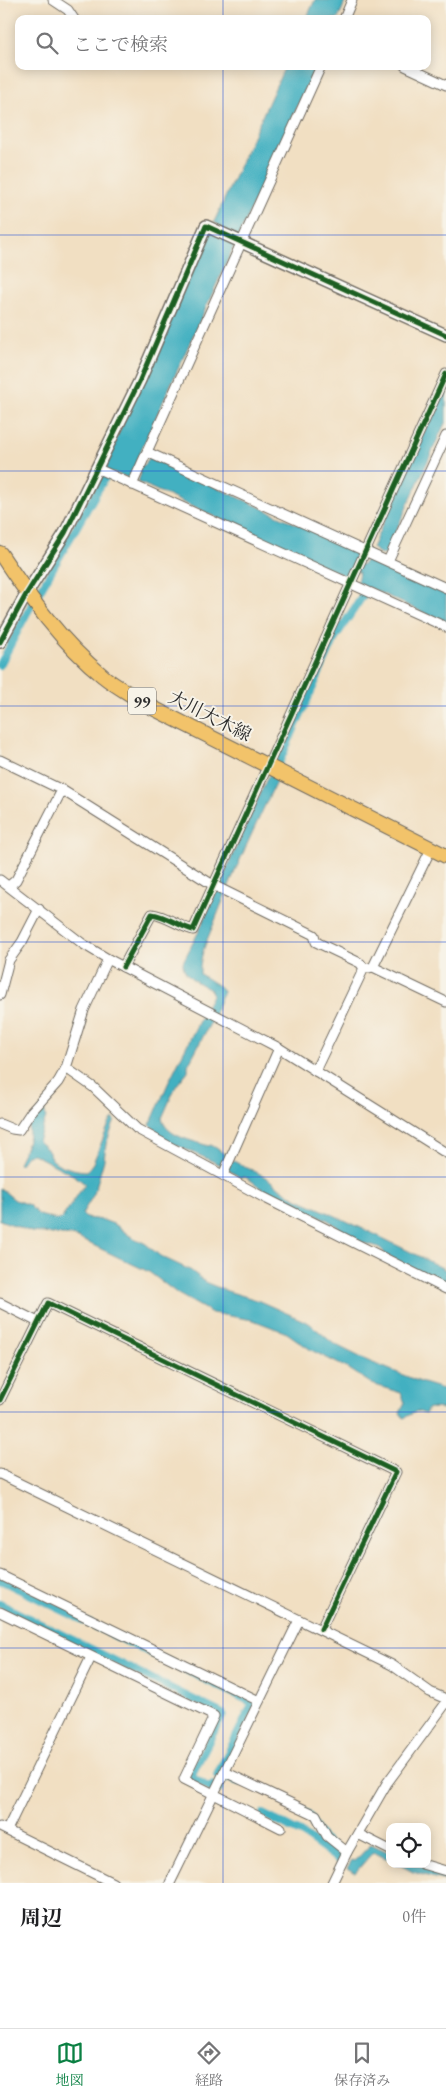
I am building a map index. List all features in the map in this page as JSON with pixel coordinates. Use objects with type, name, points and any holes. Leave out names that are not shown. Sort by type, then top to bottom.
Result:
[{"type":"main road","name":"大川大木線","points":[[0,553],[28,595],[65,639],[103,676],[147,705],[446,856]]},
{"type":"street","points":[[54,0],[68,10],[71,15]]},
{"type":"street","points":[[346,15],[352,0]]},
{"type":"street","points":[[133,483],[239,241],[320,70]]},
{"type":"street","points":[[414,70],[446,85]]},
{"type":"street","points":[[0,642],[65,533],[97,469],[140,380],[206,226],[446,334]]},
{"type":"street","points":[[123,967],[152,914],[160,915],[181,927],[193,930],[266,765],[446,374]]},
{"type":"street","points":[[386,560],[446,436]]},
{"type":"street","points":[[146,453],[364,553],[386,560],[446,588]]},
{"type":"street","points":[[97,469],[133,483],[446,628]]},
{"type":"street","points":[[0,760],[62,790],[214,885],[314,935],[316,942],[368,968],[446,1002]]},
{"type":"street","points":[[10,886],[16,880],[62,790]]},
{"type":"street","points":[[315,1070],[431,849]]},
{"type":"street","points":[[0,880],[83,944],[202,1009],[279,1048],[446,1152]]},
{"type":"street","points":[[0,995],[9,960],[22,942],[39,909]]},
{"type":"street","points":[[0,1124],[19,1130],[31,1112],[58,1082],[66,1068],[84,1010],[108,959]]},
{"type":"street","points":[[223,1174],[279,1048]]},
{"type":"street","points":[[66,1068],[93,1087],[137,1129],[446,1289]]},
{"type":"street","points":[[0,1303],[38,1322]]},
{"type":"street","points":[[0,1400],[48,1303],[396,1472],[321,1629]]},
{"type":"street","points":[[0,1474],[392,1665],[446,1701],[387,1783],[347,1852],[332,1883]]},
{"type":"street","points":[[0,1575],[259,1701]]},
{"type":"street","points":[[0,1612],[214,1716],[184,1779],[213,1791],[281,1828]]},
{"type":"street","points":[[170,1883],[213,1791],[224,1774],[299,1620]]},
{"type":"street","points":[[91,1657],[4,1829],[113,1883]]},
{"type":"street","points":[[224,1774],[316,1815],[326,1836],[347,1852]]},
{"type":"street","points":[[358,1834],[386,1848]]},
{"type":"street","points":[[431,1867],[446,1871]]},
{"type":"water","points":[[315,0],[346,0],[340,15],[308,15]]},
{"type":"water","points":[[283,70],[314,70],[136,461],[144,466],[150,457],[358,552],[355,562],[362,565],[368,557],[446,592],[446,623],[357,582],[359,572],[352,570],[347,577],[138,482],[141,473],[134,469],[128,478],[103,468],[208,234],[223,228],[214,222]]},
{"type":"water","points":[[446,382],[446,421],[386,553],[382,555],[372,548]]},
{"type":"water","points":[[268,776],[277,780],[230,883],[201,959],[200,974],[220,987],[223,992],[213,1018],[188,1065],[188,1071],[176,1086],[162,1118],[164,1124],[169,1130],[180,1137],[217,1148],[235,1162],[257,1172],[293,1196],[373,1233],[446,1270],[446,1284],[385,1255],[382,1249],[360,1241],[324,1218],[281,1201],[243,1176],[241,1178],[221,1165],[165,1140],[150,1125],[170,1079],[212,995],[211,990],[197,982],[185,971],[183,962],[198,933]]},
{"type":"water","points":[[43,1104],[46,1118],[38,1141],[49,1151],[53,1160],[76,1170],[87,1171],[93,1163],[109,1124],[113,1119],[115,1120],[106,1144],[104,1160],[94,1194],[82,1214],[86,1218],[103,1220],[116,1225],[130,1236],[146,1244],[160,1256],[190,1270],[207,1283],[257,1300],[309,1323],[334,1344],[368,1361],[446,1390],[446,1409],[428,1408],[425,1414],[417,1411],[404,1418],[400,1413],[405,1403],[401,1393],[372,1384],[349,1369],[311,1350],[287,1333],[253,1320],[212,1313],[178,1294],[149,1272],[74,1236],[31,1232],[0,1220],[0,1188],[15,1200],[29,1205],[39,1215],[58,1220],[62,1218],[85,1184],[75,1176],[33,1154],[27,1155],[19,1165],[18,1163],[29,1136],[28,1126]]},
{"type":"water","points":[[371,1844],[386,1851],[386,1858],[373,1852],[355,1873],[347,1868],[352,1860],[355,1861]]},
{"type":"water","points":[[406,1868],[426,1868],[446,1874],[446,1881],[413,1872]]},
{"type":"waterway","points":[[0,665],[27,613],[110,469]]},
{"type":"waterway","points":[[268,787],[336,636],[362,597],[366,584]]},
{"type":"waterway","points":[[0,1580],[253,1703],[217,1775],[224,1780],[225,1777],[240,1782]]},
{"type":"waterway","points":[[0,1604],[223,1714],[191,1776],[211,1789],[212,1785],[219,1789]]},
{"type":"waterway","points":[[263,1814],[304,1835],[340,1861],[343,1855],[322,1839],[308,1815],[300,1811]]},
{"type":"cycle path","points":[[0,642],[27,593],[65,533],[140,380],[206,226],[446,335]]},
{"type":"cycle path","points":[[123,967],[152,914],[193,930],[446,374]]},
{"type":"cycle path","points":[[0,1400],[48,1303],[396,1472],[321,1629]]}]
